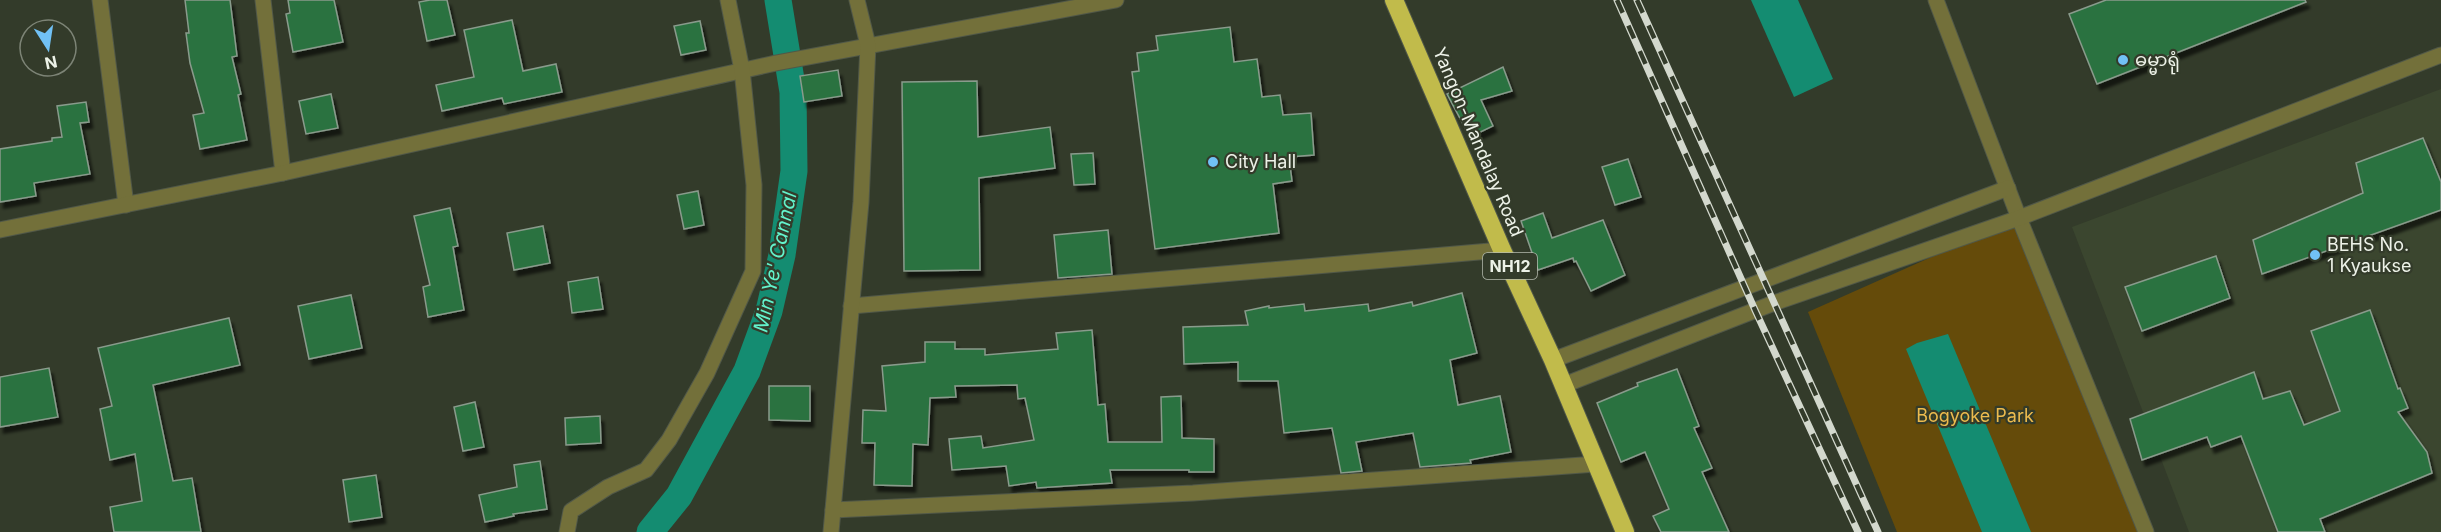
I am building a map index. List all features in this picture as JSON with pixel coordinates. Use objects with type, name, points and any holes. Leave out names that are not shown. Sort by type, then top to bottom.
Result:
[{"type":"highway","name":"Yangon-Mandalay Road","points":[[1394,0],[1502,250],[1564,385],[1624,532]]},
{"type":"street","points":[[100,0],[126,205]]},
{"type":"street","points":[[263,0],[283,173]]},
{"type":"street","points":[[567,532],[571,511],[608,487],[646,470],[669,440],[707,373],[753,272],[754,185],[742,70],[728,0]]},
{"type":"street","points":[[831,532],[861,202],[868,45],[857,0]]},
{"type":"street","points":[[0,230],[283,173],[742,70],[1116,0]]},
{"type":"street","points":[[1936,0],[2019,218],[2146,532]]},
{"type":"street","points":[[1564,385],[1774,303],[2019,218],[2441,55]]},
{"type":"street","points":[[1553,360],[2008,188]]},
{"type":"street","points":[[851,306],[1502,250]]},
{"type":"street","points":[[833,510],[1193,493],[1596,464]]},
{"type":"shaded area","points":[[2441,89],[2441,532],[2189,532],[2072,227]]},
{"type":"green space","name":"Bogyoke Park","points":[[2019,218],[2146,532],[1897,532],[1808,312]]},
{"type":"water","points":[[1751,0],[1798,0],[1833,79],[1794,97]]},
{"type":"water","points":[[1948,334],[2031,532],[1982,532],[1906,349],[1917,343]]},
{"type":"building","points":[[185,0],[230,0],[237,56],[232,57],[241,94],[238,95],[247,140],[200,149],[193,115],[204,113],[190,63]]},
{"type":"building","points":[[288,0],[334,0],[343,42],[293,52],[286,14],[290,13]]},
{"type":"building","points":[[447,0],[455,35],[427,41],[419,2]]},
{"type":"building","name":"ဓမ္မာရုံ","points":[[2106,0],[2305,0],[2306,2],[2097,84],[2069,14]]},
{"type":"building","points":[[512,20],[523,71],[556,64],[562,92],[504,104],[502,98],[442,111],[436,85],[474,77],[464,30]]},
{"type":"building","points":[[700,21],[706,50],[681,55],[674,26]]},
{"type":"building","points":[[1230,27],[1234,62],[1257,59],[1262,97],[1280,95],[1283,115],[1311,113],[1314,155],[1289,157],[1292,181],[1273,184],[1279,233],[1155,249],[1132,72],[1139,71],[1137,53],[1158,50],[1156,36]]},
{"type":"building","points":[[1503,67],[1512,91],[1481,100],[1493,126],[1470,137],[1447,94]]},
{"type":"building","points":[[838,70],[842,96],[804,102],[800,76]]},
{"type":"building","points":[[977,81],[978,137],[1050,127],[1055,168],[979,178],[980,270],[904,271],[902,82]]},
{"type":"building","points":[[331,94],[338,128],[306,134],[299,101]]},
{"type":"building","points":[[86,102],[89,122],[80,123],[90,174],[34,183],[36,196],[0,202],[0,149],[52,141],[52,138],[62,137],[57,106]]},
{"type":"building","points":[[2423,138],[2441,182],[2441,210],[2262,274],[2253,240],[2363,193],[2356,163]]},
{"type":"building","points":[[1093,153],[1095,184],[1074,185],[1071,154]]},
{"type":"building","points":[[1628,159],[1641,197],[1615,205],[1602,167]]},
{"type":"building","points":[[698,191],[704,225],[684,229],[677,195]]},
{"type":"building","points":[[450,208],[458,246],[453,247],[464,310],[428,317],[423,287],[430,285],[414,216]]},
{"type":"building","points":[[1543,213],[1552,238],[1603,220],[1625,275],[1591,291],[1573,258],[1538,270],[1521,221]]},
{"type":"building","points":[[543,226],[550,263],[514,270],[507,233]]},
{"type":"building","points":[[1108,230],[1112,274],[1058,278],[1054,235]]},
{"type":"building","points":[[2216,256],[2230,298],[2142,331],[2125,287]]},
{"type":"building","points":[[598,277],[603,309],[572,313],[568,282]]},
{"type":"building","points":[[1462,293],[1477,353],[1450,360],[1458,405],[1500,396],[1511,452],[1470,460],[1471,463],[1420,467],[1413,433],[1356,442],[1362,471],[1341,473],[1332,428],[1284,433],[1278,381],[1238,381],[1238,362],[1184,364],[1183,327],[1248,325],[1245,311],[1269,306],[1269,308],[1304,304],[1305,311],[1368,304],[1369,311],[1412,302],[1413,306]]},
{"type":"building","points":[[351,295],[362,348],[309,359],[298,306]]},
{"type":"building","points":[[2370,310],[2398,389],[2400,388],[2408,408],[2398,412],[2427,452],[2432,473],[2320,519],[2325,532],[2278,532],[2241,436],[2211,447],[2207,437],[2142,460],[2130,419],[2254,372],[2263,399],[2290,391],[2304,425],[2340,411],[2311,331]]},
{"type":"building","points":[[229,318],[240,365],[153,385],[173,481],[192,478],[201,532],[114,532],[110,507],[142,501],[135,454],[110,460],[100,409],[112,406],[98,348]]},
{"type":"building","points":[[1092,330],[1098,405],[1105,404],[1108,442],[1162,442],[1161,397],[1181,396],[1182,438],[1214,439],[1214,472],[1110,470],[1112,483],[1037,488],[1036,482],[1009,486],[1006,466],[952,470],[949,439],[981,436],[983,448],[1034,440],[1025,398],[1018,399],[1017,385],[955,386],[956,397],[930,398],[928,445],[913,444],[912,486],[874,485],[875,443],[862,443],[863,410],[886,411],[882,366],[925,362],[925,342],[955,342],[955,349],[985,349],[985,355],[1058,349],[1056,333]]},
{"type":"building","points":[[49,368],[58,417],[0,427],[0,377]]},
{"type":"building","points":[[1677,369],[1699,426],[1694,428],[1712,468],[1702,472],[1729,532],[1661,532],[1653,516],[1669,509],[1645,452],[1621,462],[1597,403],[1638,386],[1637,383]]},
{"type":"building","points":[[769,386],[810,386],[810,421],[769,420]]},
{"type":"building","points":[[475,402],[484,447],[463,451],[454,407]]},
{"type":"building","points":[[600,416],[601,443],[566,445],[565,418]]},
{"type":"building","points":[[540,461],[547,509],[513,514],[514,516],[485,522],[479,495],[517,487],[514,465]]},
{"type":"building","points":[[376,475],[382,517],[349,522],[343,480]]},
{"type":"waterway","name":"Min Ye' Cannal","points":[[650,532],[679,496],[747,371],[769,311],[782,255],[794,171],[793,92],[778,0]]},
{"type":"railway","points":[[1617,0],[1755,310],[1858,532]]},
{"type":"railway","points":[[1637,0],[1878,532]]},
{"type":"place","name":"ဓမ္မာရုံ","points":[[2123,60]]},
{"type":"place","name":"City Hall","points":[[1213,162]]},
{"type":"place","name":"BEHS No. 1 Kyaukse","points":[[2315,255]]}]
